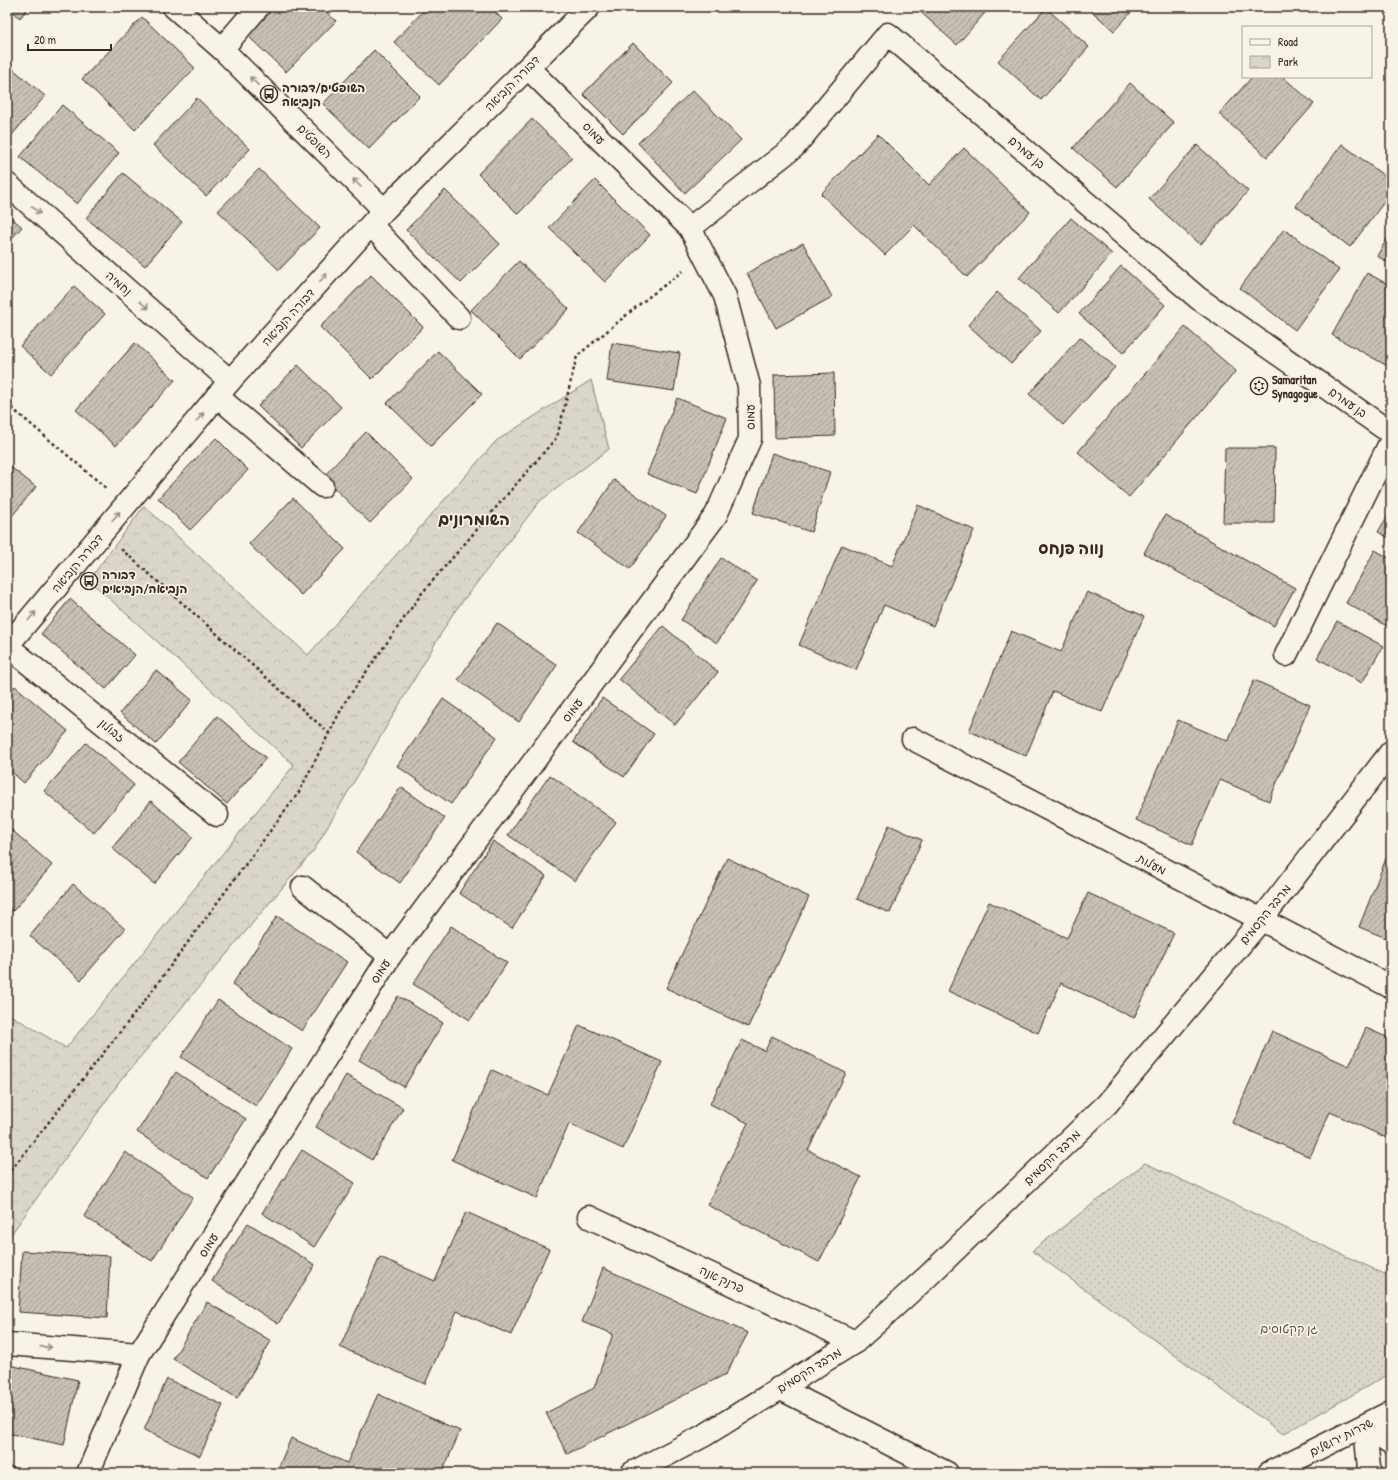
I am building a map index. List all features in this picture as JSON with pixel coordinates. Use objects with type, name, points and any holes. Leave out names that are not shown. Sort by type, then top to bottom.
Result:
[{"type":"street","name":"השופטים","points":[[174,7],[222,49],[378,217],[459,318]]},
{"type":"street","points":[[222,49],[258,7]]},
{"type":"street","name":"דבורה הנביאה","points":[[7,646],[224,389],[378,217],[589,7]]},
{"type":"street","name":"בן עמרם","points":[[690,228],[794,147],[888,34],[1198,298],[1391,432]]},
{"type":"street","name":"עמוס","points":[[88,1473],[139,1354],[390,956],[716,515],[750,439],[749,386],[724,296],[690,228],[528,68]]},
{"type":"street","name":"נחמיה","points":[[7,184],[224,389],[322,486]]},
{"type":"street","points":[[1286,655],[1391,441]]},
{"type":"street","name":"זבולון","points":[[7,646],[217,815]]},
{"type":"street","name":"מעלות","points":[[913,740],[1391,987]]},
{"type":"street","name":"מרבד הקסמים","points":[[632,1473],[705,1435],[855,1342],[928,1276],[1107,1104],[1261,920],[1391,752]]},
{"type":"street","points":[[303,887],[390,956]]},
{"type":"street","name":"פרנק אנה","points":[[589,1217],[855,1342]]},
{"type":"street","points":[[7,1344],[139,1354]]},
{"type":"street","points":[[779,1388],[947,1473]]},
{"type":"street","name":"שדרות ירושלים","points":[[1269,1473],[1391,1412]]},
{"type":"street","points":[[1365,1426],[1391,1443]]},
{"type":"street","points":[[1365,1426],[1369,1469],[1372,1473]]},
{"type":"path","points":[[7,1175],[142,1003],[299,792],[345,702],[422,594],[557,437],[577,356],[641,303],[704,256]]},
{"type":"path","points":[[7,404],[108,490]]},
{"type":"path","points":[[102,533],[329,733]]},
{"type":"green space","points":[[591,380],[609,449],[540,501],[452,615],[314,850],[121,1080],[7,1240],[7,1013],[66,1048],[294,765],[89,580],[144,506],[308,655],[496,441]]},
{"type":"green space","name":"גן קקטוסים","points":[[1145,1163],[1391,1277],[1391,1373],[1283,1434],[1032,1251]]},
{"type":"building","points":[[7,7],[29,7],[20,18]]},
{"type":"building","points":[[275,7],[321,7],[336,21],[286,72],[248,36]]},
{"type":"building","points":[[427,7],[490,7],[502,19],[439,85],[394,42]]},
{"type":"building","points":[[915,7],[990,7],[957,45]]},
{"type":"building","points":[[1087,7],[1136,7],[1114,31]]},
{"type":"building","points":[[1046,8],[1089,47],[1041,100],[998,61]]},
{"type":"building","points":[[142,17],[195,68],[135,130],[82,79]]},
{"type":"building","points":[[633,43],[673,83],[623,134],[583,94]]},
{"type":"building","points":[[374,50],[420,96],[369,149],[323,104]]},
{"type":"building","points":[[7,64],[45,96],[7,141]]},
{"type":"building","points":[[1251,78],[1284,78],[1314,104],[1267,157],[1219,114]]},
{"type":"building","points":[[1130,83],[1174,123],[1117,187],[1073,148]]},
{"type":"building","points":[[693,90],[741,140],[685,193],[638,143]]},
{"type":"building","points":[[197,98],[250,149],[206,196],[153,145]]},
{"type":"building","points":[[62,105],[119,153],[77,204],[20,157]]},
{"type":"building","points":[[532,119],[572,158],[518,214],[478,174]]},
{"type":"building","points":[[878,134],[929,185],[964,148],[1030,212],[967,277],[914,225],[885,255],[821,194]]},
{"type":"building","points":[[1342,144],[1391,181],[1391,193],[1350,247],[1296,206]]},
{"type":"building","points":[[1197,145],[1248,191],[1200,245],[1149,199]]},
{"type":"building","points":[[259,169],[320,228],[279,270],[218,211]]},
{"type":"building","points":[[123,173],[182,222],[145,266],[86,218]]},
{"type":"building","points":[[595,180],[650,235],[605,282],[549,228]]},
{"type":"building","points":[[445,190],[500,244],[461,283],[406,230]]},
{"type":"building","points":[[7,214],[22,227],[7,244]]},
{"type":"building","points":[[1071,218],[1112,254],[1059,313],[1019,278]]},
{"type":"building","points":[[1284,229],[1339,270],[1295,330],[1240,288]]},
{"type":"building","points":[[1391,232],[1391,264],[1377,256]]},
{"type":"building","points":[[803,243],[832,297],[776,328],[747,273]]},
{"type":"building","points":[[519,261],[569,309],[520,359],[471,310]]},
{"type":"building","points":[[1121,266],[1165,305],[1123,353],[1079,314]]},
{"type":"building","points":[[1367,273],[1391,286],[1391,368],[1332,335]]},
{"type":"building","points":[[371,275],[423,327],[372,379],[320,327]]},
{"type":"building","points":[[74,286],[105,314],[51,374],[20,346]]},
{"type":"building","points":[[997,292],[1041,331],[1011,364],[968,325]]},
{"type":"building","points":[[1185,327],[1236,371],[1129,497],[1078,452]]},
{"type":"building","points":[[1080,337],[1115,367],[1063,425],[1029,394]]},
{"type":"building","points":[[135,343],[175,380],[116,446],[76,410]]},
{"type":"building","points":[[612,343],[680,353],[674,391],[607,381]]},
{"type":"building","points":[[438,351],[482,394],[431,446],[387,403]]},
{"type":"building","points":[[298,365],[341,407],[301,448],[258,406]]},
{"type":"building","points":[[834,373],[835,436],[775,438],[774,375]]},
{"type":"building","points":[[677,398],[727,418],[697,494],[647,474]]},
{"type":"building","points":[[366,432],[413,479],[370,523],[323,477]]},
{"type":"building","points":[[216,438],[248,470],[190,530],[158,498]]},
{"type":"building","points":[[1225,448],[1275,448],[1274,523],[1223,523]]},
{"type":"building","points":[[772,453],[830,472],[811,532],[753,513]]},
{"type":"building","points":[[7,464],[36,487],[7,522]]},
{"type":"building","points":[[614,480],[666,516],[630,569],[578,533]]},
{"type":"building","points":[[293,498],[345,549],[301,595],[249,544]]},
{"type":"building","points":[[918,505],[974,530],[933,626],[884,605],[856,670],[799,645],[842,545],[892,566]]},
{"type":"building","points":[[1391,510],[1391,539],[1378,532]]},
{"type":"building","points":[[1165,515],[1295,588],[1274,626],[1144,553]]},
{"type":"building","points":[[1375,550],[1391,559],[1391,618],[1387,626],[1346,603]]},
{"type":"building","points":[[721,558],[757,581],[717,643],[681,620]]},
{"type":"building","points":[[1087,592],[1144,616],[1102,712],[1053,691],[1026,756],[969,731],[1011,631],[1061,652]]},
{"type":"building","points":[[70,599],[135,655],[106,689],[41,634]]},
{"type":"building","points":[[1337,621],[1383,646],[1362,683],[1317,658]]},
{"type":"building","points":[[497,623],[557,665],[519,722],[458,680]]},
{"type":"building","points":[[663,626],[718,672],[675,725],[619,679]]},
{"type":"building","points":[[156,670],[192,700],[156,744],[120,713]]},
{"type":"building","points":[[1254,680],[1310,705],[1269,801],[1220,780],[1192,845],[1136,820],[1178,720],[1228,741]]},
{"type":"building","points":[[15,686],[68,731],[24,783],[7,768],[7,695]]},
{"type":"building","points":[[602,698],[654,734],[624,777],[573,742]]},
{"type":"building","points":[[443,699],[497,737],[451,804],[397,766]]},
{"type":"building","points":[[217,716],[266,758],[227,804],[178,762]]},
{"type":"building","points":[[86,743],[134,785],[94,833],[44,791]]},
{"type":"building","points":[[550,775],[616,822],[575,881],[508,835]]},
{"type":"building","points":[[401,787],[445,818],[400,883],[356,852]]},
{"type":"building","points":[[151,801],[193,837],[154,884],[112,848]]},
{"type":"building","points":[[889,825],[922,840],[890,913],[857,899]]},
{"type":"building","points":[[7,826],[52,865],[13,911],[7,906]]},
{"type":"building","points":[[493,841],[546,876],[512,928],[459,893]]},
{"type":"building","points":[[1391,846],[1391,940],[1359,927]]},
{"type":"building","points":[[727,858],[809,897],[748,1027],[666,988]]},
{"type":"building","points":[[73,884],[125,929],[81,980],[30,936]]},
{"type":"building","points":[[1088,893],[1174,933],[1134,1018],[1061,983],[1038,1033],[948,991],[989,902],[1067,938]]},
{"type":"building","points":[[277,916],[347,962],[302,1031],[232,985]]},
{"type":"building","points":[[451,926],[507,963],[470,1020],[413,984]]},
{"type":"building","points":[[398,996],[443,1023],[404,1087],[359,1060]]},
{"type":"building","points":[[218,1000],[292,1049],[256,1106],[181,1057]]},
{"type":"building","points":[[579,1025],[662,1062],[623,1149],[569,1124],[537,1198],[452,1160],[492,1070],[548,1095]]},
{"type":"building","points":[[1366,1028],[1391,1039],[1391,1140],[1330,1112],[1310,1157],[1232,1123],[1272,1031],[1349,1066]]},
{"type":"building","points":[[772,1036],[846,1073],[808,1150],[861,1177],[819,1262],[707,1205],[748,1123],[710,1104],[742,1040],[765,1051]]},
{"type":"building","points":[[176,1072],[246,1119],[208,1178],[137,1132]]},
{"type":"building","points":[[346,1075],[403,1108],[372,1160],[316,1127]]},
{"type":"building","points":[[302,1150],[355,1183],[314,1247],[262,1213]]},
{"type":"building","points":[[125,1152],[193,1197],[152,1261],[84,1216]]},
{"type":"building","points":[[466,1212],[549,1249],[511,1335],[457,1311],[425,1384],[340,1347],[380,1257],[435,1281]]},
{"type":"building","points":[[248,1223],[315,1265],[278,1324],[212,1281]]},
{"type":"building","points":[[22,1251],[110,1256],[107,1318],[18,1312]]},
{"type":"building","points":[[603,1268],[748,1333],[726,1374],[567,1454],[546,1413],[594,1388],[613,1334],[582,1322]]},
{"type":"building","points":[[207,1302],[271,1341],[237,1398],[173,1359]]},
{"type":"building","points":[[9,1365],[78,1380],[64,1445],[7,1433],[7,1374]]},
{"type":"building","points":[[167,1379],[223,1405],[200,1456],[144,1430]]},
{"type":"building","points":[[378,1394],[460,1431],[442,1473],[276,1473],[291,1438],[347,1463]]},
{"type":"building","points":[[7,1465],[28,1473],[7,1473]]},
{"type":"place","name":"השופטים/דבורה הנביאה","points":[[269,94]]},
{"type":"place","name":"Samaritan Synagogue","points":[[1259,386]]},
{"type":"place","name":"דבורה הנביאה/הנביאים","points":[[89,581]]},
{"type":"district","name":"השומרונים","points":[[474,519]]},
{"type":"district","name":"נווה פנחס","points":[[1071,548]]}]
